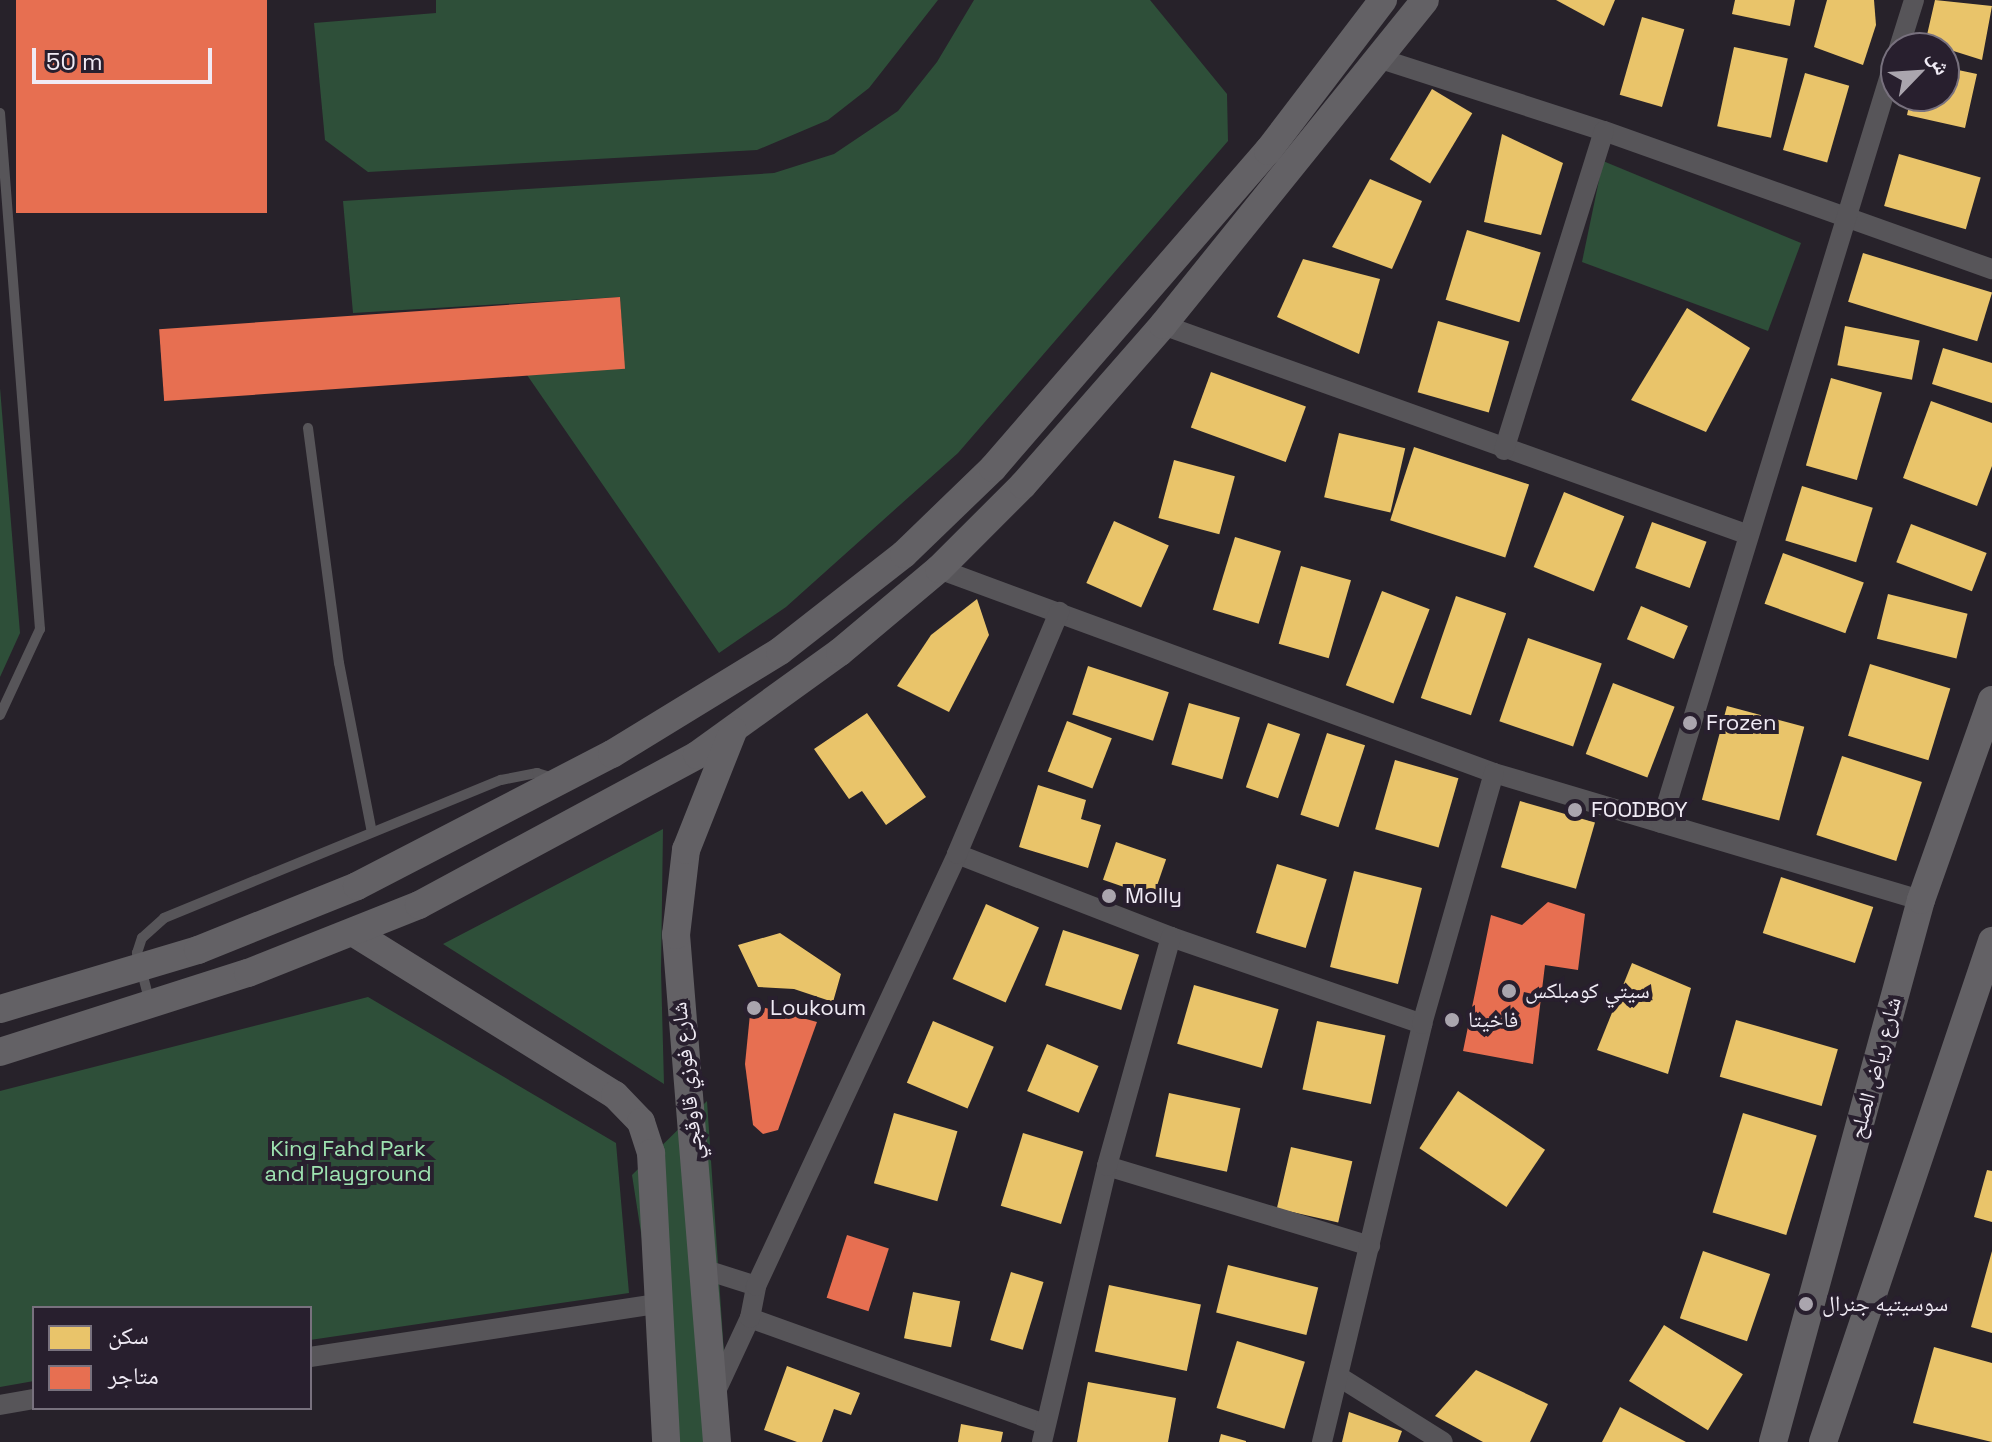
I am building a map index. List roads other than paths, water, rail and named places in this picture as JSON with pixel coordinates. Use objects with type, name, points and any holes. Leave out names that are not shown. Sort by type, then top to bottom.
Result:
[{"type":"street","points":[[0,1009],[139,969],[357,886],[563,781],[751,672],[913,546],[993,468],[1268,151],[1383,0]]},
{"type":"street","points":[[0,1052],[151,1006],[356,934],[563,831],[734,730],[840,652],[939,569],[1023,485],[1163,325],[1381,59],[1425,0]]},
{"type":"street","points":[[1904,32],[1914,0]]},
{"type":"street","points":[[1381,59],[1604,131],[1992,269]]},
{"type":"street","points":[[1661,823],[1746,534],[1880,107]]},
{"type":"street","points":[[1504,450],[1604,131]]},
{"type":"street","points":[[1163,325],[1504,450],[1746,534]]},
{"type":"street","points":[[939,569],[1494,773],[1921,900]]},
{"type":"street","points":[[715,1393],[750,1318],[756,1286],[957,854],[1059,612]]},
{"type":"street","name":"شارع رياض الصلح","points":[[1779,1441],[1921,900],[1992,700]]},
{"type":"street","name":"شارع فوزي قاوقجي","points":[[717,1442],[706,1270],[677,984],[679,888],[695,818],[734,730]]},
{"type":"street","points":[[1322,1442],[1341,1378],[1422,1024],[1494,773]]},
{"type":"street","points":[[957,854],[1171,937],[1422,1024]]},
{"type":"street","name":"شارع فوزي قاوقجي","points":[[356,934],[615,1095],[648,1138],[666,1442]]},
{"type":"street","points":[[750,1318],[1043,1433],[1107,1166],[1171,937]]},
{"type":"street","points":[[1823,1442],[1992,941]]},
{"type":"street","points":[[648,1138],[666,1124],[692,1131]]},
{"type":"street","points":[[1107,1166],[1370,1246]]},
{"type":"street","points":[[706,1270],[756,1286]]},
{"type":"street","points":[[312,1357],[657,1304]]},
{"type":"street","points":[[1341,1378],[1443,1442]]},
{"type":"street","points":[[0,1405],[32,1399]]},
{"type":"lane","points":[[0,113],[40,629],[0,715]]},
{"type":"lane","points":[[308,428],[339,663],[372,832]]},
{"type":"lane","points":[[151,1006],[139,969],[142,938],[164,918],[520,775],[537,773],[563,781]]},
{"type":"place","name":"Frozen","points":[[1690,723]]},
{"type":"place","name":"FOODBOY","points":[[1575,810]]},
{"type":"place","name":"Molly","points":[[1109,896]]},
{"type":"place","name":"سيتي كومبلكس","points":[[1509,991]]},
{"type":"place","name":"Loukoum","points":[[754,1008]]},
{"type":"place","name":"فاخيتا","points":[[1452,1020]]},
{"type":"place","name":"سوسيتيه جنرال","points":[[1806,1304]]},
{"type":"park label","name":"King Fahd Park and Playground","points":[[348,1160]]}]
